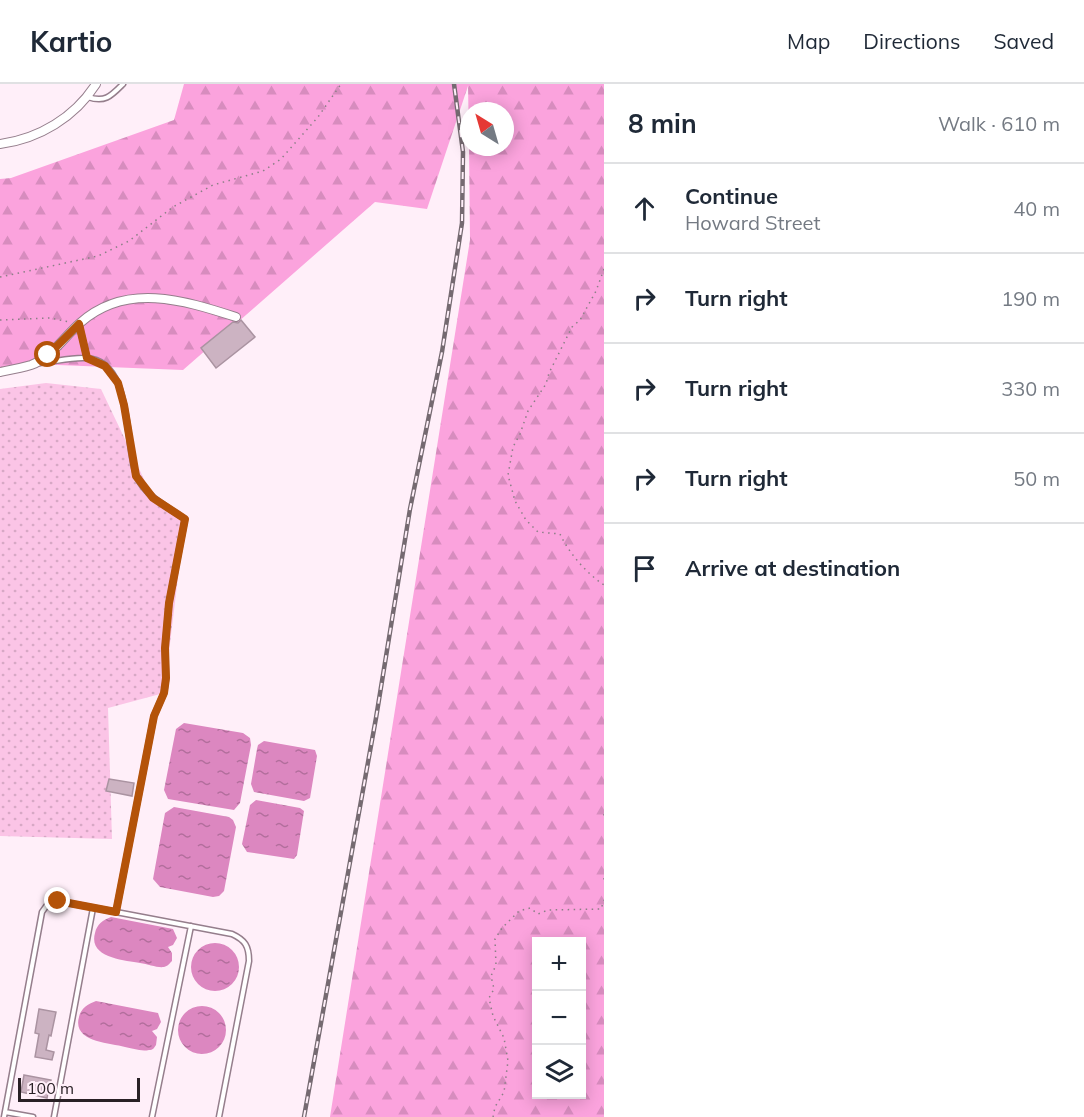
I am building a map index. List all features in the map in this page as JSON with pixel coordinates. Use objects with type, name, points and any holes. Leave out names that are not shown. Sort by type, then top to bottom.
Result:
[{"type":"street","points":[[0,144],[27,139],[42,132],[78,107],[96,84]]},
{"type":"street","points":[[0,372],[33,364],[48,355],[79,324],[107,305],[123,300],[187,301],[236,317]]},
{"type":"lane","points":[[88,97],[98,100],[112,96],[123,84]]},
{"type":"lane","points":[[79,324],[87,358]]},
{"type":"lane","points":[[33,364],[87,358],[105,366],[118,383],[136,476],[153,498],[185,519],[169,603],[164,693],[154,716],[116,912]]},
{"type":"lane","points":[[33,1117],[5,1114],[42,912],[47,906],[58,901],[232,934],[243,939],[249,950],[219,1117]]},
{"type":"lane","points":[[54,1117],[93,908]]},
{"type":"lane","points":[[152,1117],[190,926]]},
{"type":"path","points":[[0,277],[98,256],[129,241],[173,207],[213,185],[263,171],[281,159],[318,117],[341,84]]},
{"type":"path","points":[[604,269],[596,291],[580,320],[573,327],[549,373],[546,384],[528,411],[513,447],[508,475],[515,501],[526,520],[538,532],[560,534],[565,545],[591,577],[604,585]]},
{"type":"path","points":[[0,320],[50,318],[79,324]]},
{"type":"path","points":[[493,1117],[495,1107],[504,1092],[508,1061],[504,1038],[493,1016],[489,998],[494,989],[491,976],[496,965],[495,939],[502,928],[519,911],[530,908],[538,914],[548,910],[601,909],[604,900]]},
{"type":"shaded area","points":[[46,383],[101,389],[153,498],[185,519],[164,693],[108,708],[112,839],[0,836],[0,389]]},
{"type":"green space","points":[[184,84],[604,84],[604,1117],[330,1117],[470,240],[469,156],[514,156],[514,102],[468,102],[468,86],[463,102],[460,102],[460,110],[427,209],[375,202],[183,370],[33,364],[0,368],[0,179],[11,178],[174,120]]},
{"type":"water","points":[[184,723],[243,733],[250,738],[251,745],[240,803],[234,810],[168,799],[164,790],[176,729]]},
{"type":"water","points":[[264,741],[315,750],[317,756],[310,798],[304,801],[254,792],[251,784],[257,749],[258,745]]},
{"type":"water","points":[[256,800],[300,808],[304,811],[297,855],[294,859],[247,852],[242,844],[250,805]]},
{"type":"water","points":[[174,807],[229,817],[233,820],[236,827],[224,891],[219,896],[213,897],[160,887],[153,879],[165,813]]},
{"type":"water","points":[[111,917],[173,929],[177,938],[173,945],[168,947],[172,953],[172,961],[165,967],[158,967],[117,959],[102,953],[94,941],[95,933],[101,923]]},
{"type":"water","points":[[210,943],[220,943],[232,950],[239,962],[239,972],[232,984],[220,991],[210,991],[195,980],[191,972],[191,962],[202,947]]},
{"type":"water","points":[[96,1001],[158,1013],[161,1022],[157,1029],[152,1031],[157,1037],[154,1048],[140,1050],[102,1042],[93,1040],[81,1032],[78,1025],[81,1011]]},
{"type":"water","points":[[197,1006],[207,1006],[219,1013],[226,1025],[226,1035],[219,1047],[207,1054],[197,1054],[182,1043],[178,1035],[178,1025],[189,1010]]},
{"type":"building","points":[[241,320],[255,337],[216,368],[201,348],[233,322],[238,323]]},
{"type":"building","points":[[109,779],[134,783],[132,796],[106,791]]},
{"type":"building","points":[[39,1009],[56,1012],[46,1050],[54,1052],[52,1060],[35,1057],[39,1034],[35,1033]]},
{"type":"building","points":[[24,1075],[51,1080],[47,1098],[21,1092]]},
{"type":"railway","points":[[304,1117],[376,718],[410,509],[442,352],[462,223],[463,152],[454,84]]},
{"type":"route","points":[[48,355],[79,324],[87,358],[105,366],[118,383],[136,476],[153,498],[185,519],[169,603],[164,693],[154,716],[116,912],[58,901]]}]
